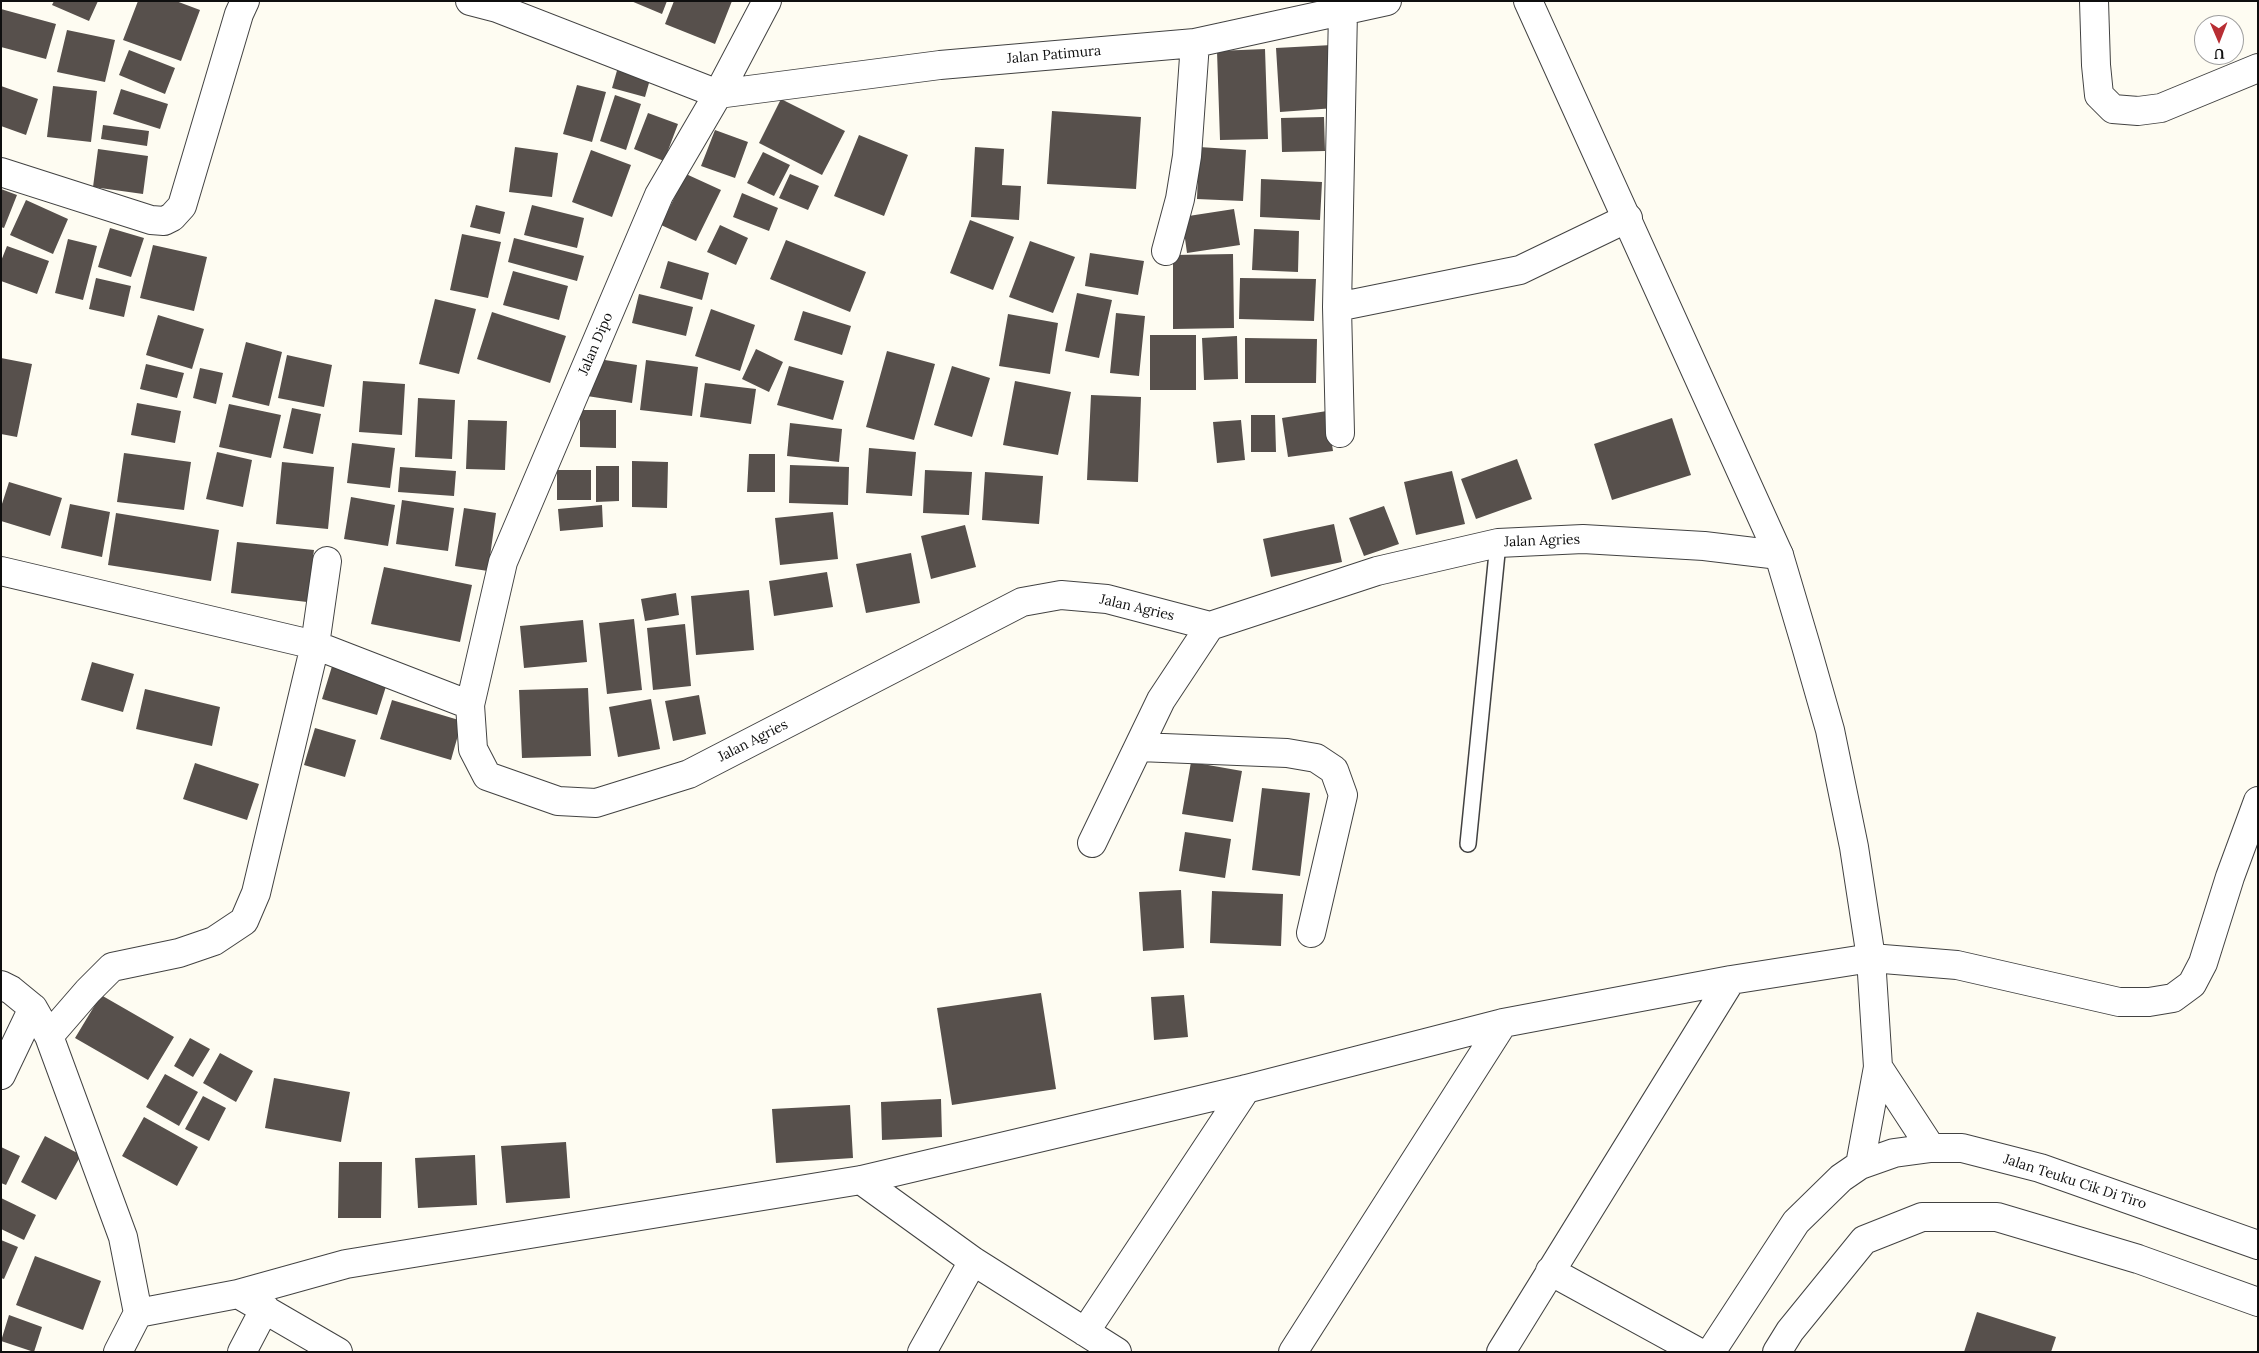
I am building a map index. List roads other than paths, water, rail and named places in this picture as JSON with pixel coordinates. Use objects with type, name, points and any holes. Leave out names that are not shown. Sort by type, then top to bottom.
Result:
[{"type":"street","points":[[1,172],[151,220],[164,221],[172,216],[182,206],[239,14],[246,1]]},
{"type":"street","points":[[470,1],[496,8],[718,94]]},
{"type":"street","name":"Jalan Dipo","points":[[470,705],[503,562],[659,195],[718,94],[767,1]]},
{"type":"street","name":"Jalan Patimura","points":[[718,94],[940,65],[1195,43],[1387,1]]},
{"type":"street","points":[[1528,1],[1628,218],[1679,337],[1779,555],[1830,730],[1854,848],[1871,958],[1878,1067],[1860,1165]]},
{"type":"street","points":[[2094,1],[2099,96],[2113,109],[2138,111],[2161,108],[2258,68]]},
{"type":"street","points":[[1340,433],[1338,307],[1343,11]]},
{"type":"street","points":[[1166,251],[1180,199],[1187,156],[1195,43]]},
{"type":"street","points":[[1338,307],[1520,270],[1628,218]]},
{"type":"street","name":"Jalan Agries","points":[[470,705],[472,749],[487,776],[558,800],[596,804],[689,774],[1022,602],[1061,595],[1107,599],[1210,626],[1377,571],[1498,543],[1583,539],[1704,546],[1779,555]]},
{"type":"street","points":[[49,1036],[112,967],[180,953],[214,942],[244,921],[256,893],[315,645],[327,561]]},
{"type":"street","points":[[1,571],[315,645],[470,705]]},
{"type":"street","points":[[1092,843],[1162,700],[1210,626]]},
{"type":"street","points":[[1139,747],[1288,753],[1316,758],[1334,770],[1343,795],[1312,933]]},
{"type":"street","points":[[138,1313],[238,1294],[346,1264],[861,1180],[1246,1089],[1293,1075],[1503,1023],[1731,980],[1871,958],[1956,965],[2119,1002],[2149,1002],[2173,998],[2192,984],[2203,963],[2230,877],[2258,801]]},
{"type":"street","points":[[1500,1352],[1731,980]]},
{"type":"street","points":[[1,986],[12,990],[33,1008],[49,1036],[123,1237],[138,1313],[118,1352]]},
{"type":"street","points":[[1,1075],[33,1008]]},
{"type":"street","points":[[1293,1352],[1503,1023]]},
{"type":"street","points":[[1878,1067],[1930,1148]]},
{"type":"street","points":[[1085,1332],[1246,1089]]},
{"type":"street","name":"Jalan Teuku Cik Di Tiro","points":[[1711,1352],[1796,1222],[1841,1178],[1860,1165],[1894,1153],[1930,1148],[1962,1148],[2040,1168],[2258,1245]]},
{"type":"street","points":[[861,1180],[974,1261],[1117,1352]]},
{"type":"street","points":[[1777,1352],[1806,1309],[1864,1240],[1922,1217],[1997,1217],[2138,1259],[2258,1302]]},
{"type":"street","points":[[922,1352],[974,1261]]},
{"type":"street","points":[[1550,1271],[1698,1352]]},
{"type":"street","points":[[238,1294],[266,1308],[338,1352]]},
{"type":"street","points":[[242,1352],[266,1308]]},
{"type":"lane","points":[[1468,844],[1498,543]]}]
